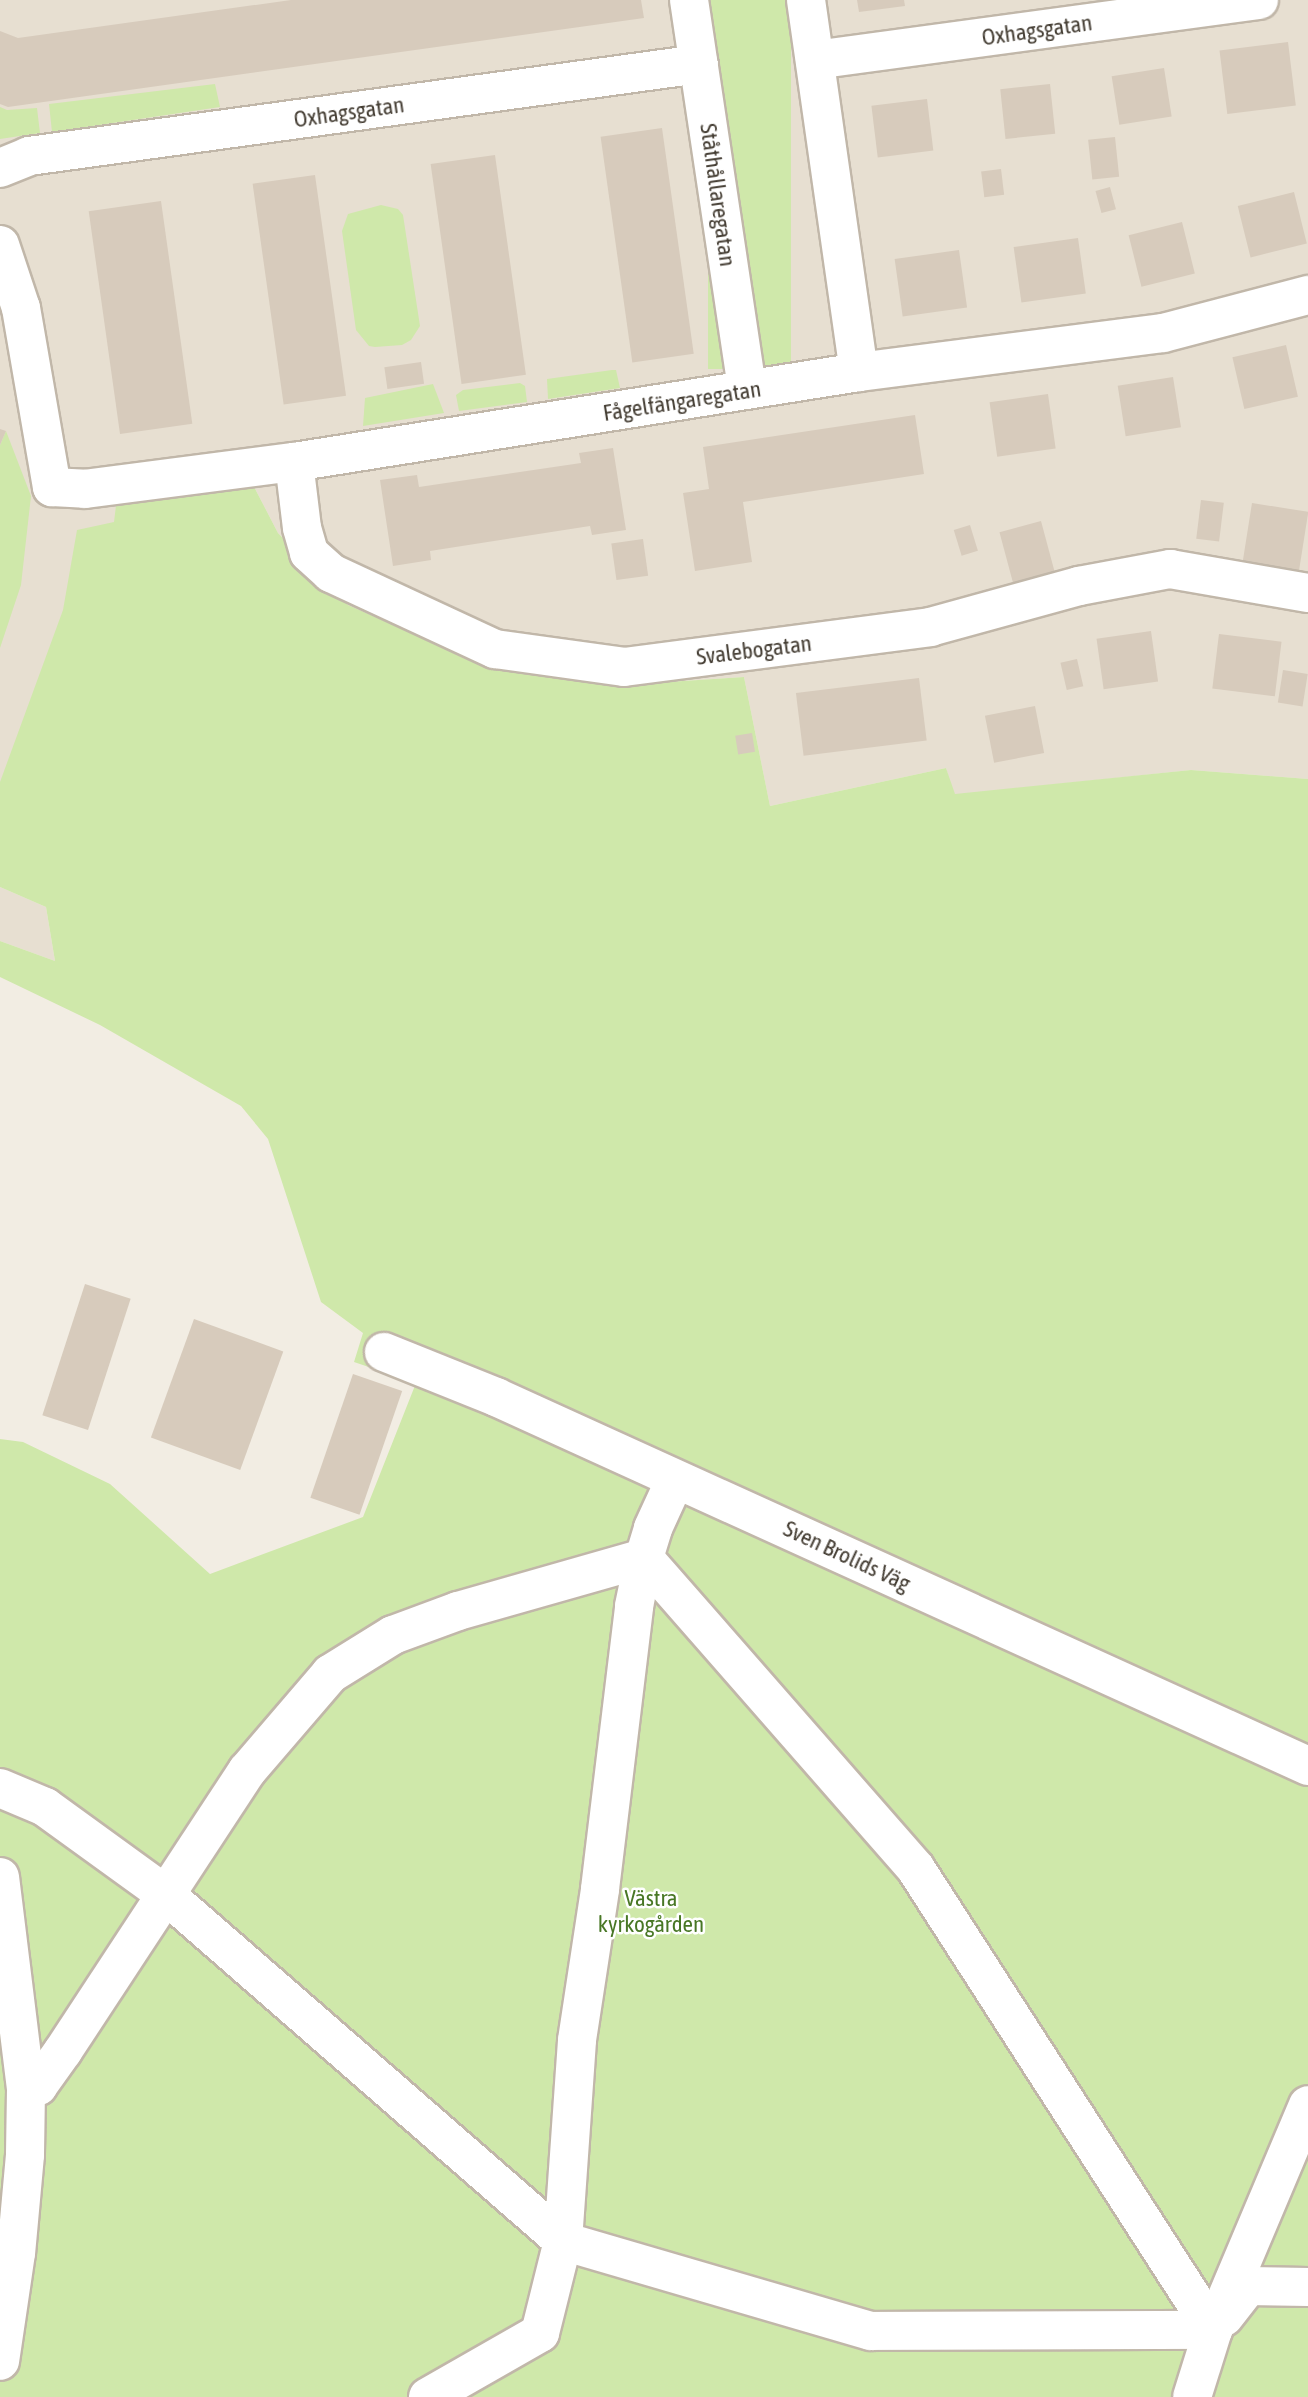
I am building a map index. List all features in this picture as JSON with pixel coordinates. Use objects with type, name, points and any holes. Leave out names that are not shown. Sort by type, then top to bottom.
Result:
[{"type":"street","name":"Ståthållaregatan","points":[[689,0],[747,390]]},
{"type":"street","points":[[806,0],[859,372]]},
{"type":"street","name":"Oxhagsgatan","points":[[815,60],[1259,0]]},
{"type":"street","name":"Oxhagsgatan","points":[[0,168],[29,156],[699,65]]},
{"type":"street","points":[[0,245],[21,308],[14,347]]},
{"type":"street","name":"Fågelfängaregatan","points":[[14,347],[52,487],[85,489],[293,462],[859,372],[1163,333],[1308,295]]},
{"type":"street","name":"Svalebogatan","points":[[293,462],[302,528],[309,553],[331,573],[495,649],[624,667],[930,627],[1079,586],[1170,569],[1308,593]]},
{"type":"street","name":"Sven Brolids Väg","points":[[384,1352],[496,1397],[1308,1766]]},
{"type":"street","points":[[428,2397],[540,2333],[563,2241],[577,2040],[600,1889],[634,1606],[653,1528],[676,1480]]},
{"type":"street","points":[[26,2090],[38,2085],[44,2077],[249,1768],[330,1674],[393,1635],[458,1612],[645,1558]]},
{"type":"street","points":[[645,1558],[916,1869],[1213,2330]]},
{"type":"street","points":[[0,1788],[45,1807],[165,1894],[563,2241],[871,2330],[1213,2330]]},
{"type":"street","points":[[0,1877],[26,2090],[25,2155],[17,2241],[0,2361]]},
{"type":"street","points":[[1192,2397],[1213,2330],[1308,2105]]},
{"type":"street","points":[[1213,2330],[1248,2286],[1308,2287]]},
{"type":"shaded area","points":[[0,0],[1308,0],[1308,779],[1191,770],[954,795],[946,768],[770,806],[744,677],[637,684],[471,659],[348,605],[278,533],[249,477],[117,497],[115,522],[0,822]]},
{"type":"shaded area","points":[[0,887],[46,907],[55,961],[0,941]]},
{"type":"green space","points":[[708,0],[791,0],[791,369],[708,369]]},
{"type":"green space","points":[[215,84],[220,107],[52,132],[49,104]]},
{"type":"green space","points":[[0,107],[7,110],[37,108],[40,133],[0,139]]},
{"type":"green space","points":[[381,205],[398,209],[403,215],[420,326],[411,340],[402,345],[375,347],[369,346],[356,330],[342,231],[348,214]]},
{"type":"green space","points":[[616,370],[620,388],[548,399],[547,379]]},
{"type":"green space","points":[[520,383],[525,386],[527,402],[459,411],[456,395],[463,390]]},
{"type":"green space","points":[[433,384],[444,413],[363,426],[365,398]]},
{"type":"green space","points":[[6,431],[31,496],[21,585],[0,648],[0,445]]},
{"type":"green space","name":"Västra kyrkogården","points":[[249,477],[278,533],[348,605],[471,659],[637,684],[744,677],[770,806],[946,768],[955,794],[1191,770],[1308,779],[1308,2397],[0,2397],[0,1439],[23,1442],[110,1484],[210,1574],[363,1517],[416,1383],[354,1362],[363,1333],[321,1302],[268,1139],[241,1106],[100,1025],[0,977],[0,941],[55,961],[46,907],[0,887],[0,782],[63,610],[77,530],[114,522],[117,497]]},
{"type":"building","points":[[291,0],[641,0],[644,18],[8,107],[0,104],[0,31],[18,38]]},
{"type":"building","points":[[857,0],[904,0],[905,6],[859,12]]},
{"type":"building","points":[[1288,42],[1296,106],[1227,114],[1220,50]]},
{"type":"building","points":[[1164,68],[1172,116],[1119,125],[1112,76]]},
{"type":"building","points":[[1050,84],[1055,134],[1006,139],[1000,89]]},
{"type":"building","points":[[927,99],[933,151],[878,157],[871,106]]},
{"type":"building","points":[[662,128],[694,354],[632,362],[601,137]]},
{"type":"building","points":[[1115,137],[1119,177],[1092,180],[1088,140]]},
{"type":"building","points":[[495,155],[526,375],[462,384],[431,164]]},
{"type":"building","points":[[1001,169],[1004,195],[984,197],[981,171]]},
{"type":"building","points":[[315,175],[346,396],[284,405],[253,184]]},
{"type":"building","points":[[1110,187],[1116,209],[1101,213],[1096,191]]},
{"type":"building","points":[[1294,192],[1307,243],[1251,257],[1238,206]]},
{"type":"building","points":[[161,201],[192,424],[120,434],[89,211]]},
{"type":"building","points":[[1182,222],[1195,273],[1141,287],[1129,235]]},
{"type":"building","points":[[1078,238],[1086,293],[1021,303],[1014,247]]},
{"type":"building","points":[[959,250],[967,307],[903,316],[895,259]]},
{"type":"building","points":[[1286,345],[1298,397],[1244,409],[1232,357]]},
{"type":"building","points":[[421,362],[424,384],[387,389],[384,367]]},
{"type":"building","points":[[1173,377],[1181,427],[1126,436],[1118,386]]},
{"type":"building","points":[[1048,394],[1056,448],[997,457],[990,402]]},
{"type":"building","points":[[915,415],[924,474],[743,502],[752,562],[695,571],[683,493],[709,489],[703,447]]},
{"type":"building","points":[[0,429],[6,431],[0,445]]},
{"type":"building","points":[[613,448],[626,530],[592,535],[590,526],[430,551],[431,560],[393,566],[380,480],[417,475],[419,487],[581,463],[579,453]]},
{"type":"building","points":[[1201,500],[1224,503],[1219,542],[1196,539]]},
{"type":"building","points":[[1252,503],[1308,512],[1299,570],[1243,561]]},
{"type":"building","points":[[1041,521],[1055,575],[1014,586],[999,532]]},
{"type":"building","points":[[970,525],[978,551],[962,556],[954,530]]},
{"type":"building","points":[[643,539],[648,576],[616,580],[611,543]]},
{"type":"building","points":[[1151,631],[1158,682],[1104,689],[1097,639]]},
{"type":"building","points":[[1219,634],[1282,642],[1275,696],[1212,689]]},
{"type":"building","points":[[1077,659],[1083,686],[1067,690],[1060,663]]},
{"type":"building","points":[[1283,670],[1308,674],[1303,707],[1278,703]]},
{"type":"building","points":[[919,678],[927,741],[804,756],[796,693]]},
{"type":"building","points":[[1035,706],[1044,753],[994,763],[985,716]]},
{"type":"building","points":[[752,733],[755,752],[738,754],[735,736]]},
{"type":"building","points":[[85,1284],[131,1299],[88,1430],[42,1415]]},
{"type":"building","points":[[194,1319],[283,1351],[240,1470],[151,1437]]},
{"type":"building","points":[[353,1374],[402,1391],[360,1515],[310,1498]]}]
